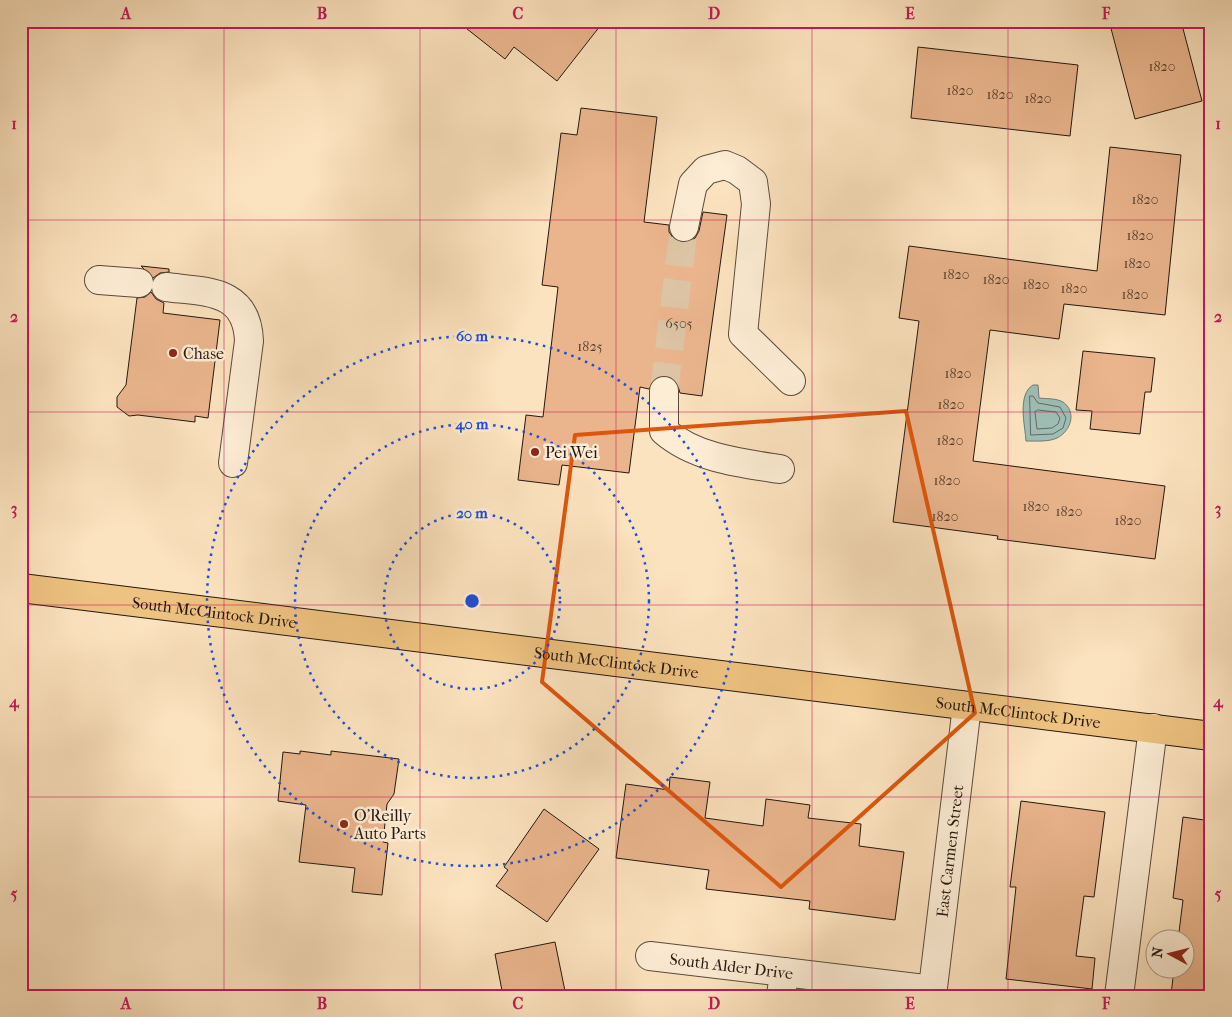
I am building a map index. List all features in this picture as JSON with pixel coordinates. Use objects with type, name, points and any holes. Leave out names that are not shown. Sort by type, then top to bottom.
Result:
[{"type":"main road","name":"South McClintock Drive","points":[[21,588],[1211,736]]},
{"type":"street","points":[[684,227],[693,184],[706,170],[725,165],[737,170],[753,182],[755,212],[743,334],[791,381]]},
{"type":"street","points":[[99,280],[139,284]]},
{"type":"street","points":[[166,287],[216,293],[228,298],[245,317],[249,329],[249,341],[233,463]]},
{"type":"street","points":[[664,391],[664,431],[675,441],[706,455],[780,469]]},
{"type":"street","name":"East Carmen Street","points":[[932,993],[968,706]]},
{"type":"street","points":[[1119,996],[1153,728]]},
{"type":"street","name":"South Alder Drive","points":[[650,956],[782,984],[932,993]]},
{"type":"highlighted area","points":[[906,411],[975,713],[781,887],[542,682],[575,435]]},
{"type":"water","points":[[1033,385],[1038,385],[1039,398],[1063,402],[1070,411],[1069,426],[1057,438],[1046,441],[1026,441],[1023,403],[1028,390]]},
{"type":"building","points":[[457,21],[604,21],[557,81],[514,47],[505,59]]},
{"type":"building","points":[[1109,21],[1181,21],[1202,101],[1135,119]]},
{"type":"building","points":[[918,47],[1078,65],[1070,136],[911,118]]},
{"type":"building","points":[[581,108],[657,117],[644,222],[669,225],[669,232],[674,239],[680,242],[688,242],[695,238],[699,231],[703,212],[727,215],[702,396],[680,393],[677,383],[671,377],[664,375],[656,378],[649,389],[640,387],[629,473],[562,465],[559,485],[518,480],[526,415],[543,417],[558,287],[542,285],[561,133],[577,135]]},
{"type":"building","points":[[1110,147],[1181,155],[1165,315],[1064,304],[1059,339],[990,330],[973,461],[1165,486],[1155,559],[997,539],[998,536],[893,522],[919,321],[899,318],[909,246],[1097,271]]},
{"type":"building","points":[[141,266],[169,269],[169,272],[160,273],[153,278]]},
{"type":"building","name":"Chase","points":[[151,292],[156,299],[164,303],[163,313],[220,320],[208,418],[195,416],[195,422],[138,415],[129,416],[117,407],[117,397],[126,385],[137,298],[145,297]]},
{"type":"building","points":[[1083,351],[1155,358],[1151,392],[1145,392],[1140,434],[1090,429],[1092,411],[1076,410]]},
{"type":"building","name":"O'Reilly Auto Parts","points":[[300,751],[331,755],[331,751],[399,759],[394,794],[387,804],[383,842],[388,843],[382,895],[352,892],[355,868],[299,862],[306,805],[278,801],[283,752],[300,754]]},
{"type":"building","points":[[670,777],[710,782],[705,818],[763,826],[766,799],[810,805],[808,818],[861,824],[859,846],[904,852],[895,920],[809,909],[810,901],[706,889],[709,870],[616,858],[626,784],[669,790]]},
{"type":"building","points":[[1021,801],[1105,812],[1094,897],[1084,896],[1076,956],[1095,958],[1092,989],[1006,979],[1016,887],[1010,887]]},
{"type":"building","points":[[544,809],[599,849],[547,922],[496,886],[508,870],[504,867]]},
{"type":"building","points":[[1183,817],[1211,821],[1211,996],[1171,994],[1173,980],[1194,980],[1194,930],[1179,930],[1183,900],[1173,898]]},
{"type":"building","points":[[555,942],[566,996],[503,996],[495,954]]},
{"type":"tunnel","points":[[664,391],[684,227]]},
{"type":"place","name":"Chase","points":[[173,353]]},
{"type":"place","name":"Pei Wei","points":[[535,452]]},
{"type":"place","name":"O'Reilly Auto Parts","points":[[344,824]]}]
